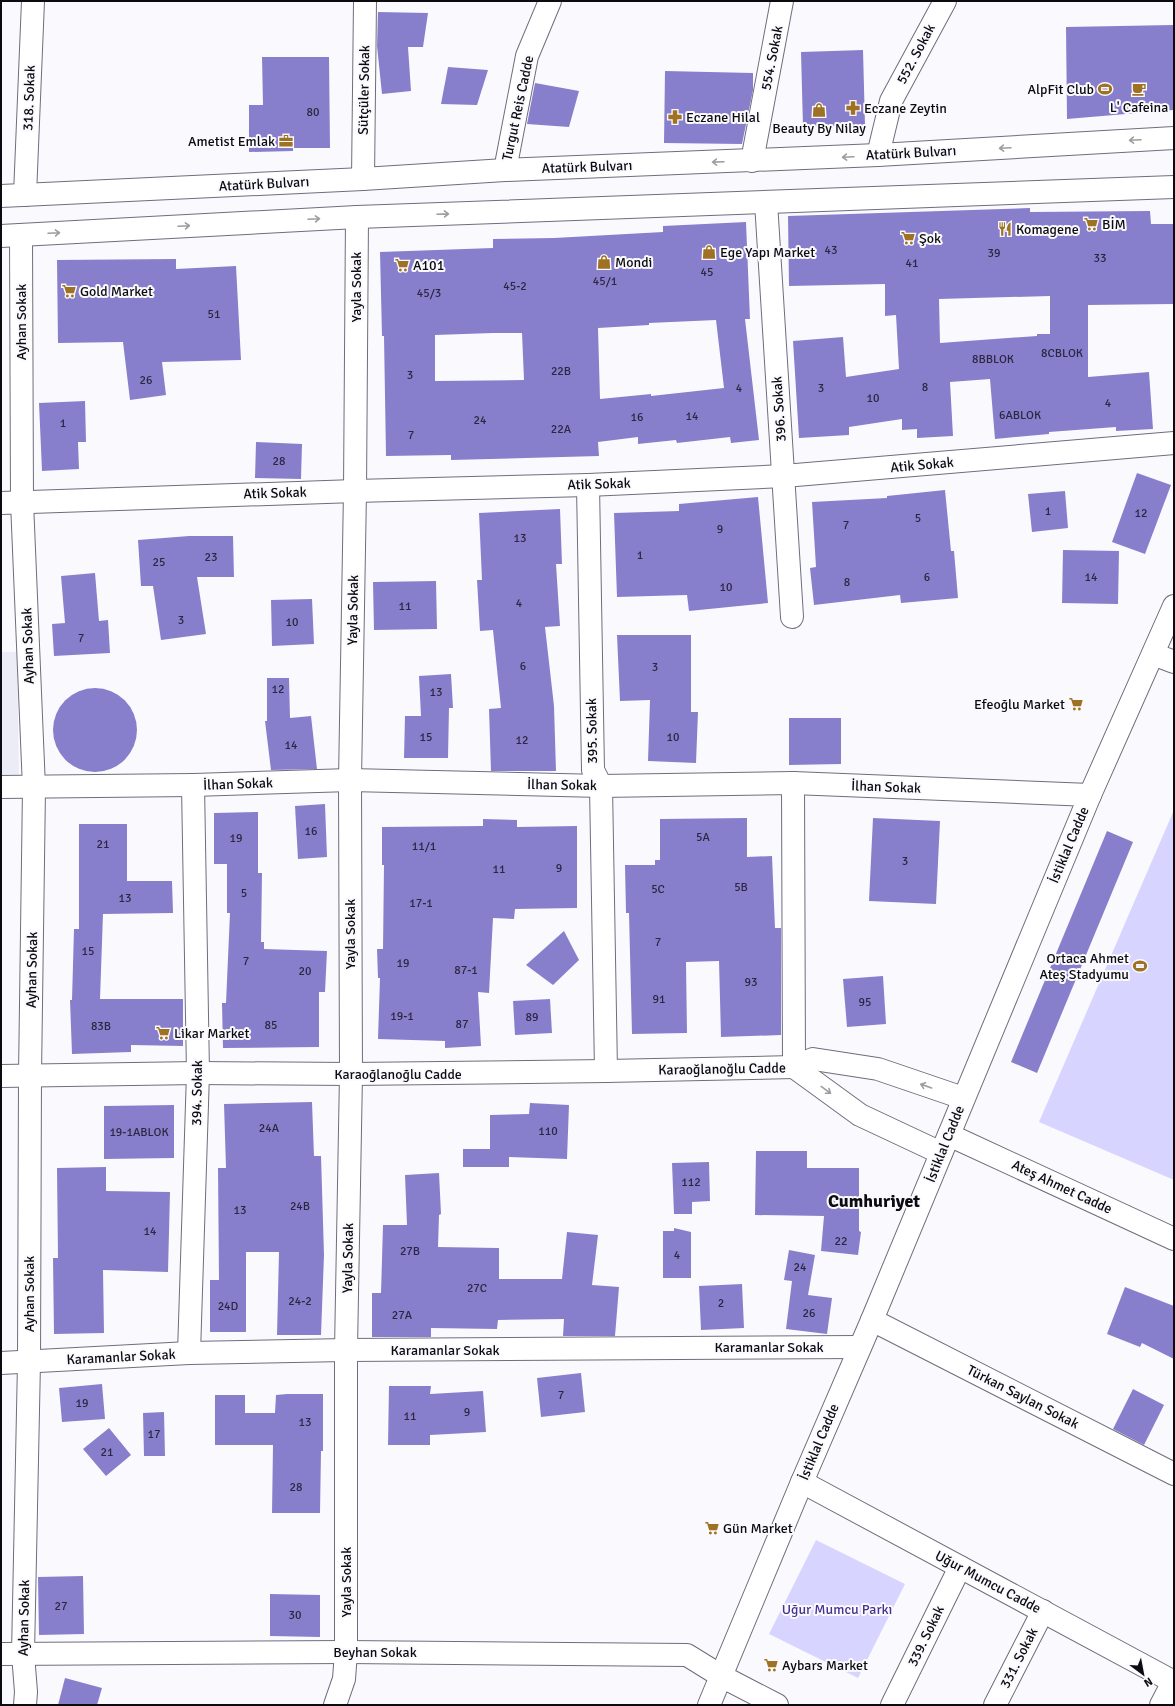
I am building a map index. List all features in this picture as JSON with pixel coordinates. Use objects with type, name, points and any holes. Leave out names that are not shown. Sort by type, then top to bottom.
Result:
[{"type":"street","name":"318. Sokak","points":[[25,195],[33,1]]},
{"type":"street","name":"Sütçüler Sokak","points":[[363,179],[365,1]]},
{"type":"street","name":"Turgut Reis Cadde","points":[[505,170],[527,56],[550,1]]},
{"type":"street","name":"554. Sokak","points":[[752,161],[782,1]]},
{"type":"street","name":"552. Sokak","points":[[878,155],[891,101],[945,1]]},
{"type":"street","name":"Atatürk Bulvarı","points":[[1,196],[363,179],[505,170],[878,155],[1174,138]]},
{"type":"street","points":[[11,235],[356,217],[1174,187]]},
{"type":"street","name":"396. Sokak","points":[[766,202],[792,617]]},
{"type":"street","name":"Yayla Sokak","points":[[335,1705],[344,1679],[346,1652],[346,1350],[351,1074],[350,780],[355,491],[356,217]]},
{"type":"street","name":"Ayhan Sokak","points":[[11,235],[12,502],[34,788],[30,1076],[29,1362],[23,1654],[26,1692],[25,1705]]},
{"type":"street","name":"Atik Sokak","points":[[12,502],[588,485],[784,476],[1174,443]]},
{"type":"street","name":"395. Sokak","points":[[588,485],[593,770],[601,786],[606,1071]]},
{"type":"street","name":"İstiklal Cadde","points":[[709,1705],[802,1482],[872,1320],[1090,795],[1174,606]]},
{"type":"street","points":[[1153,654],[1174,662]]},
{"type":"street","name":"İlhan Sokak","points":[[1,787],[34,788],[193,785],[350,780],[601,786],[793,783],[1090,795]]},
{"type":"street","points":[[793,783],[794,1067]]},
{"type":"street","name":"394. Sokak","points":[[189,1354],[198,1073],[193,785]]},
{"type":"street","name":"Karaoğlanoğlu Cadde","points":[[1,1076],[198,1073],[351,1074],[606,1071],[794,1067],[813,1059],[878,1070],[963,1098]]},
{"type":"street","name":"Karaoğlanoğlu Cadde","points":[[794,1067],[860,1115],[945,1144]]},
{"type":"street","name":"Ateş Ahmet Cadde","points":[[945,1144],[1174,1239]]},
{"type":"street","name":"Türkan Saylan Sokak","points":[[872,1320],[1174,1474]]},
{"type":"street","name":"Karamanlar Sokak","points":[[1,1363],[189,1354],[346,1350],[860,1347]]},
{"type":"street","name":"Uğur Mumcu Cadde","points":[[802,1482],[1173,1682]]},
{"type":"street","name":"339. Sokak","points":[[892,1705],[960,1567]]},
{"type":"street","name":"331. Sokak","points":[[995,1705],[1043,1611]]},
{"type":"street","name":"Beyhan Sokak","points":[[1,1654],[346,1652],[687,1655],[721,1676],[777,1705]]},
{"type":"street","points":[[1161,1705],[1173,1682]]},
{"type":"shaded area","points":[[1,652],[17,652],[19,779],[1,779]]},
{"type":"green space","name":"Ortaca Ahmet Ateş Stadyumu","points":[[1174,810],[1174,1180],[1039,1122]]},
{"type":"green space","name":"Uğur Mumcu Parkı","points":[[816,1540],[905,1584],[858,1678],[769,1634]]},
{"type":"building","points":[[378,12],[428,13],[423,47],[408,47],[411,91],[382,94],[377,46]]},
{"type":"building","points":[[1173,25],[1173,110],[1067,119],[1066,27]]},
{"type":"building","points":[[863,50],[865,125],[803,127],[801,52]]},
{"type":"building","points":[[262,57],[329,57],[330,148],[293,148],[293,151],[249,152],[249,105],[263,105]]},
{"type":"building","points":[[448,67],[488,70],[477,105],[441,104]]},
{"type":"building","points":[[665,71],[753,73],[753,90],[742,144],[664,143]]},
{"type":"building","points":[[535,83],[579,91],[569,127],[527,124]]},
{"type":"building","points":[[1030,208],[1030,212],[1150,211],[1151,224],[1174,224],[1174,304],[1088,305],[1088,377],[1149,372],[1153,429],[1116,431],[1116,427],[1049,432],[1049,434],[995,439],[990,379],[950,382],[953,436],[917,438],[917,429],[902,430],[902,419],[849,427],[849,435],[799,438],[793,341],[843,337],[846,377],[899,369],[896,315],[885,316],[885,284],[789,286],[788,216]],"holes":[[[1050,296],[1050,334],[940,343],[939,299]]]},
{"type":"building","points":[[746,222],[750,319],[745,319],[759,440],[731,443],[730,437],[677,443],[676,440],[638,444],[638,437],[598,442],[599,456],[451,460],[451,455],[386,456],[384,336],[382,336],[380,252],[493,248],[493,239],[554,238],[663,232],[663,226]],"holes":[[[716,320],[724,388],[651,396],[651,394],[600,399],[598,328],[649,325],[649,323]],[[522,333],[524,380],[435,381],[435,335]]]},
{"type":"building","points":[[176,259],[176,269],[236,266],[241,360],[162,362],[166,395],[130,400],[123,342],[58,343],[57,260]]},
{"type":"building","points":[[85,401],[86,442],[78,442],[79,469],[42,471],[39,403]]},
{"type":"building","points":[[256,442],[302,444],[301,479],[255,478]]},
{"type":"building","points":[[1137,473],[1171,485],[1145,554],[1112,542]]},
{"type":"building","points":[[945,490],[951,551],[954,551],[958,598],[901,603],[900,595],[814,605],[810,568],[816,567],[812,502],[887,498],[887,496]]},
{"type":"building","points":[[1065,491],[1068,528],[1032,532],[1028,494]]},
{"type":"building","points":[[758,497],[768,603],[689,611],[687,595],[617,597],[614,513],[679,511],[679,504]]},
{"type":"building","points":[[560,509],[562,564],[556,564],[560,626],[545,627],[554,706],[556,771],[491,771],[489,709],[501,708],[493,630],[480,631],[477,580],[482,580],[479,513]]},
{"type":"building","points":[[189,536],[233,536],[234,577],[197,577],[206,634],[161,640],[153,586],[141,586],[138,540]]},
{"type":"building","points":[[1063,550],[1119,551],[1118,604],[1062,603]]},
{"type":"building","points":[[95,573],[99,621],[108,620],[110,653],[54,656],[52,624],[65,623],[61,576]]},
{"type":"building","points":[[436,581],[437,629],[374,630],[373,582]]},
{"type":"building","points":[[312,599],[314,644],[272,646],[271,600]]},
{"type":"building","points":[[617,635],[691,635],[691,712],[698,712],[696,763],[648,761],[650,700],[620,701]]},
{"type":"building","points":[[451,674],[453,708],[449,708],[448,758],[404,758],[405,716],[421,716],[419,676]]},
{"type":"building","points":[[267,678],[289,678],[290,718],[311,716],[317,769],[271,770],[265,721],[267,721]]},
{"type":"building","points":[[95,688],[111,691],[118,695],[130,707],[134,714],[137,730],[134,746],[130,753],[118,765],[111,769],[95,772],[79,769],[72,765],[60,753],[56,746],[53,730],[56,714],[60,707],[72,695],[79,691]]},
{"type":"building","points":[[789,718],[841,718],[841,764],[789,765]]},
{"type":"building","points":[[325,804],[327,857],[298,859],[295,806]]},
{"type":"building","points":[[258,812],[258,873],[262,873],[261,942],[264,942],[264,949],[327,951],[325,992],[319,992],[319,1047],[223,1048],[222,1003],[226,1003],[230,913],[227,913],[227,864],[214,864],[214,813]]},
{"type":"building","points":[[747,818],[747,857],[772,856],[775,928],[781,928],[781,1035],[721,1037],[719,961],[686,962],[687,1033],[632,1034],[629,913],[626,913],[625,865],[655,865],[655,860],[660,860],[660,819]]},
{"type":"building","points":[[873,818],[940,821],[936,904],[869,901]]},
{"type":"building","points":[[483,819],[517,820],[517,827],[577,826],[577,908],[515,909],[514,919],[493,918],[489,993],[478,992],[481,1046],[445,1048],[445,1041],[378,1039],[380,978],[378,978],[377,949],[383,949],[384,865],[382,865],[382,827],[483,826]]},
{"type":"building","points":[[79,824],[127,824],[127,881],[172,881],[173,913],[103,914],[100,999],[183,999],[183,1046],[131,1045],[131,1052],[72,1054],[70,1000],[72,1000],[74,929],[79,929]]},
{"type":"building","points":[[1107,831],[1133,842],[1037,1073],[1011,1062]]},
{"type":"building","points":[[564,931],[579,960],[553,985],[526,965]]},
{"type":"building","points":[[883,976],[886,1024],[847,1027],[843,979]]},
{"type":"building","points":[[550,999],[552,1033],[515,1035],[513,1001]]},
{"type":"building","points":[[312,1102],[314,1156],[321,1156],[324,1255],[321,1335],[277,1335],[279,1252],[246,1252],[246,1332],[210,1332],[210,1280],[219,1280],[218,1168],[226,1168],[224,1104]]},
{"type":"building","points":[[530,1103],[569,1105],[567,1159],[509,1157],[509,1167],[463,1167],[463,1149],[490,1149],[490,1115],[529,1114]]},
{"type":"building","points":[[174,1105],[174,1158],[104,1159],[104,1106]]},
{"type":"building","points":[[756,1151],[807,1151],[807,1168],[859,1168],[859,1231],[861,1232],[858,1255],[821,1251],[824,1216],[755,1215]]},
{"type":"building","points":[[709,1162],[710,1201],[692,1202],[692,1214],[674,1214],[672,1163]]},
{"type":"building","points":[[106,1167],[106,1191],[170,1192],[168,1272],[103,1270],[104,1333],[54,1334],[53,1258],[58,1258],[57,1168]]},
{"type":"building","points":[[439,1173],[441,1214],[439,1215],[438,1247],[499,1248],[499,1279],[562,1279],[567,1232],[598,1235],[592,1285],[619,1287],[615,1336],[563,1336],[564,1319],[498,1320],[497,1329],[431,1328],[431,1337],[372,1337],[372,1293],[381,1293],[383,1225],[407,1225],[405,1175]]},
{"type":"building","points":[[674,1228],[691,1232],[691,1278],[663,1278],[663,1231],[674,1231]]},
{"type":"building","points":[[789,1250],[815,1255],[808,1295],[832,1298],[827,1334],[786,1329],[792,1281],[784,1280]]},
{"type":"building","points":[[742,1284],[744,1328],[701,1330],[699,1286]]},
{"type":"building","points":[[1125,1287],[1174,1306],[1174,1359],[1142,1343],[1140,1347],[1107,1334]]},
{"type":"building","points":[[581,1373],[585,1412],[541,1417],[537,1378]]},
{"type":"building","points":[[102,1384],[105,1419],[62,1422],[59,1388]]},
{"type":"building","points":[[389,1386],[431,1386],[430,1394],[483,1391],[486,1432],[430,1435],[430,1445],[388,1445]]},
{"type":"building","points":[[1133,1389],[1164,1405],[1144,1445],[1113,1429]]},
{"type":"building","points":[[323,1394],[323,1451],[321,1451],[320,1513],[272,1513],[273,1445],[215,1445],[215,1395],[245,1395],[245,1413],[275,1413],[276,1395]]},
{"type":"building","points":[[164,1412],[165,1456],[144,1456],[143,1413]]},
{"type":"building","points":[[109,1428],[131,1455],[106,1476],[83,1449]]},
{"type":"building","points":[[83,1576],[84,1634],[39,1635],[38,1577]]},
{"type":"building","points":[[270,1594],[320,1595],[320,1637],[270,1636]]},
{"type":"building","points":[[65,1678],[102,1688],[97,1705],[58,1705]]},
{"type":"place","name":"AlpFit Club","points":[[1105,89]]},
{"type":"place","name":"L' Cafeina","points":[[1139,89]]},
{"type":"place","name":"Eczane Zeytin","points":[[853,108]]},
{"type":"place","name":"Beauty By Nilay","points":[[819,110]]},
{"type":"place","name":"Eczane Hilal","points":[[675,117]]},
{"type":"place","name":"Ametist Emlak","points":[[286,141]]},
{"type":"place","name":"BİM","points":[[1091,224]]},
{"type":"place","name":"Komagene","points":[[1005,229]]},
{"type":"place","name":"Şok","points":[[908,238]]},
{"type":"place","name":"Ege Yapı Market","points":[[709,252]]},
{"type":"place","name":"Mondi","points":[[604,262]]},
{"type":"place","name":"A101","points":[[402,265]]},
{"type":"place","name":"Gold Market","points":[[69,291]]},
{"type":"place","name":"Efeoğlu Market","points":[[1076,704]]},
{"type":"place","name":"Ortaca Ahmet Ateş Stadyumu","points":[[1140,966]]},
{"type":"place","name":"Likar Market","points":[[163,1033]]},
{"type":"place","name":"Gün Market","points":[[712,1528]]},
{"type":"place","name":"Aybars Market","points":[[771,1665]]},
{"type":"district","name":"Cumhuriyet","points":[[874,1201]]}]
